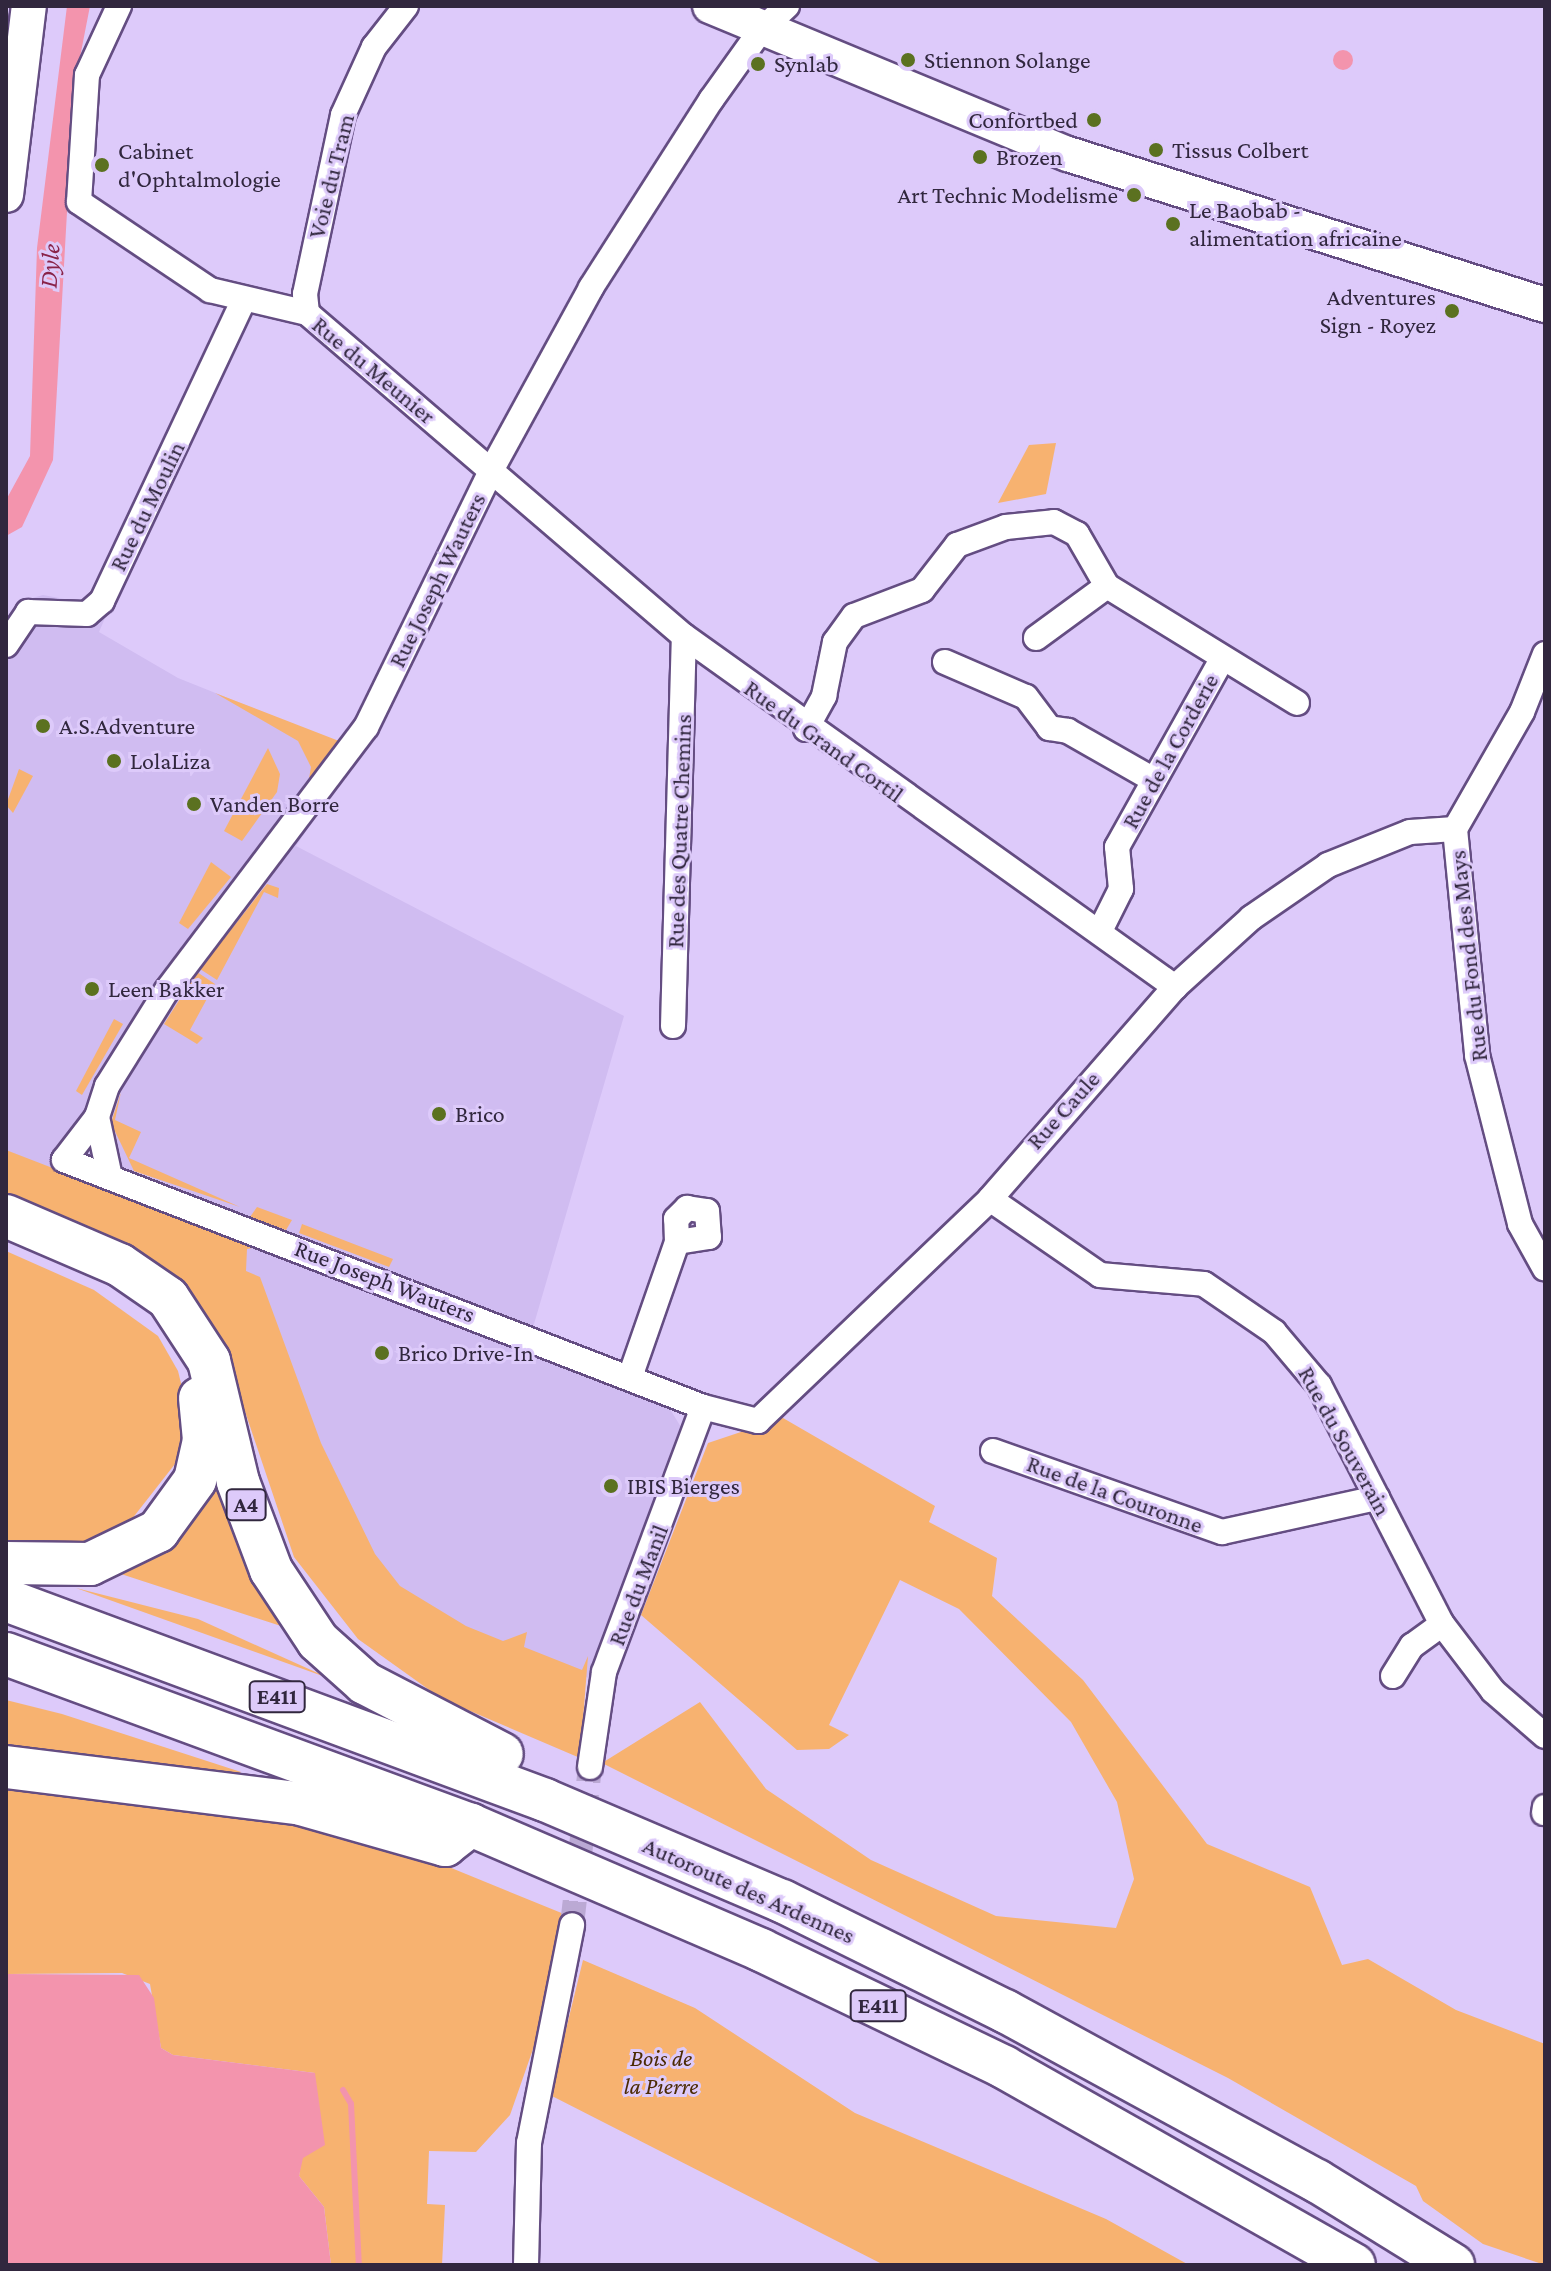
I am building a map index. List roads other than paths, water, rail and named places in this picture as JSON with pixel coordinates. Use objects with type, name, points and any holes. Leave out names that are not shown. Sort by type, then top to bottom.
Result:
[{"type":"highway","name":"A4","points":[[6,1216],[120,1265],[176,1307],[209,1361],[238,1482],[271,1570],[318,1641],[365,1683],[428,1721],[534,1768],[545,1800]]},
{"type":"highway","name":"A4","points":[[6,1238],[124,1291],[163,1323],[192,1367],[204,1440],[190,1490],[142,1543],[90,1564],[6,1563]]},
{"type":"highway","name":"Autoroute des Ardennes","points":[[6,1600],[545,1800],[782,1901],[1005,2011],[1317,2181],[1453,2265]]},
{"type":"highway","name":"Autoroute des Ardennes","points":[[6,1654],[471,1825],[761,1950],[1004,2067],[1354,2265]]},
{"type":"highway","points":[[6,1767],[301,1804],[445,1845],[471,1825]]},
{"type":"street","points":[[6,195],[29,6]]},
{"type":"street","name":"Rue du Meunier","points":[[119,6],[87,75],[79,202],[210,290],[243,301],[307,313],[492,469]]},
{"type":"street","name":"Voie du Tram","points":[[307,313],[310,266],[343,115],[374,47],[406,6]]},
{"type":"street","points":[[710,6],[761,30],[1068,154],[1545,305]]},
{"type":"street","name":"Rue Joseph Wauters","points":[[703,1407],[64,1160],[97,1117],[107,1086],[167,990],[285,839],[366,727],[492,469],[645,196],[761,30],[787,6]]},
{"type":"street","name":"Rue du Moulin","points":[[6,645],[28,612],[87,614],[102,601],[243,301]]},
{"type":"street","name":"Rue du Grand Cortil","points":[[492,469],[684,636],[806,729],[1100,931],[1175,987]]},
{"type":"street","name":"Rue de la Corderie","points":[[806,729],[824,696],[835,642],[854,616],[922,590],[957,545],[1006,527],[1054,522],[1077,534],[1107,586],[1221,661],[1297,703]]},
{"type":"street","points":[[1036,638],[1107,586]]},
{"type":"street","name":"Rue des Quatre Chemins","points":[[673,1026],[684,636]]},
{"type":"street","name":"Rue du Fond des Mays","points":[[1545,654],[1522,712],[1455,829],[1477,1055],[1520,1224],[1545,1269]]},
{"type":"street","name":"Rue de la Corderie","points":[[1100,931],[1121,889],[1117,847],[1221,661]]},
{"type":"street","points":[[945,662],[1026,697],[1049,728],[1068,731],[1154,780]]},
{"type":"street","name":"Rue Caule","points":[[703,1407],[745,1421],[767,1418],[990,1199],[1175,987],[1251,918],[1328,865],[1410,832],[1455,829]]},
{"type":"street","points":[[97,1117],[110,1177]]},
{"type":"street","name":"Rue du Souverain","points":[[990,1199],[1100,1275],[1204,1284],[1260,1319],[1319,1385],[1442,1624],[1493,1691],[1545,1736]]},
{"type":"street","points":[[630,1377],[677,1242]]},
{"type":"street","name":"Rue du Manil","points":[[590,1767],[604,1672],[703,1407]]},
{"type":"street","name":"Rue de la Couronne","points":[[993,1451],[1222,1532],[1377,1498]]},
{"type":"street","points":[[1393,1676],[1412,1646],[1442,1624]]},
{"type":"street","points":[[526,2265],[526,2160],[572,1925]]},
{"type":"water","name":"Dyle","points":[[67,6],[90,6],[74,88],[53,460],[22,527],[6,536],[6,500],[30,456],[37,248]]},
{"type":"water","points":[[1343,50],[1350,53],[1353,60],[1350,67],[1343,70],[1336,67],[1333,60],[1336,53]]},
{"type":"water","points":[[6,1974],[139,1975],[154,1998],[161,2048],[173,2055],[315,2073],[325,2145],[303,2158],[299,2176],[324,2207],[331,2265],[6,2265]]},
{"type":"waterway","points":[[343,2090],[351,2104],[359,2265]]},
{"type":"tunnel","points":[[572,1925],[590,1767]]},
{"type":"place","name":"Stiennon Solange","points":[[908,60]]},
{"type":"place","name":"Synlab","points":[[758,64]]},
{"type":"place","name":"Confortbed","points":[[1094,120]]},
{"type":"place","name":"Tissus Colbert","points":[[1156,150]]},
{"type":"place","name":"Brozen","points":[[980,157]]},
{"type":"place","name":"Cabinet d'Ophtalmologie","points":[[102,165]]},
{"type":"place","name":"Art Technic Modelisme","points":[[1134,195]]},
{"type":"place","name":"Le Baobab - alimentation africaine","points":[[1173,224]]},
{"type":"place","name":"Adventures Sign - Royez","points":[[1452,311]]},
{"type":"place","name":"A.S.Adventure","points":[[43,726]]},
{"type":"place","name":"LolaLiza","points":[[114,761]]},
{"type":"place","name":"Vanden Borre","points":[[194,804]]},
{"type":"place","name":"Leen Bakker","points":[[92,989]]},
{"type":"place","name":"Brico","points":[[439,1114]]},
{"type":"place","name":"Brico Drive-In","points":[[382,1353]]},
{"type":"place","name":"IBIS Bierges","points":[[611,1486]]},
{"type":"park label","name":"Bois de la Pierre","points":[[661,2072]]}]
